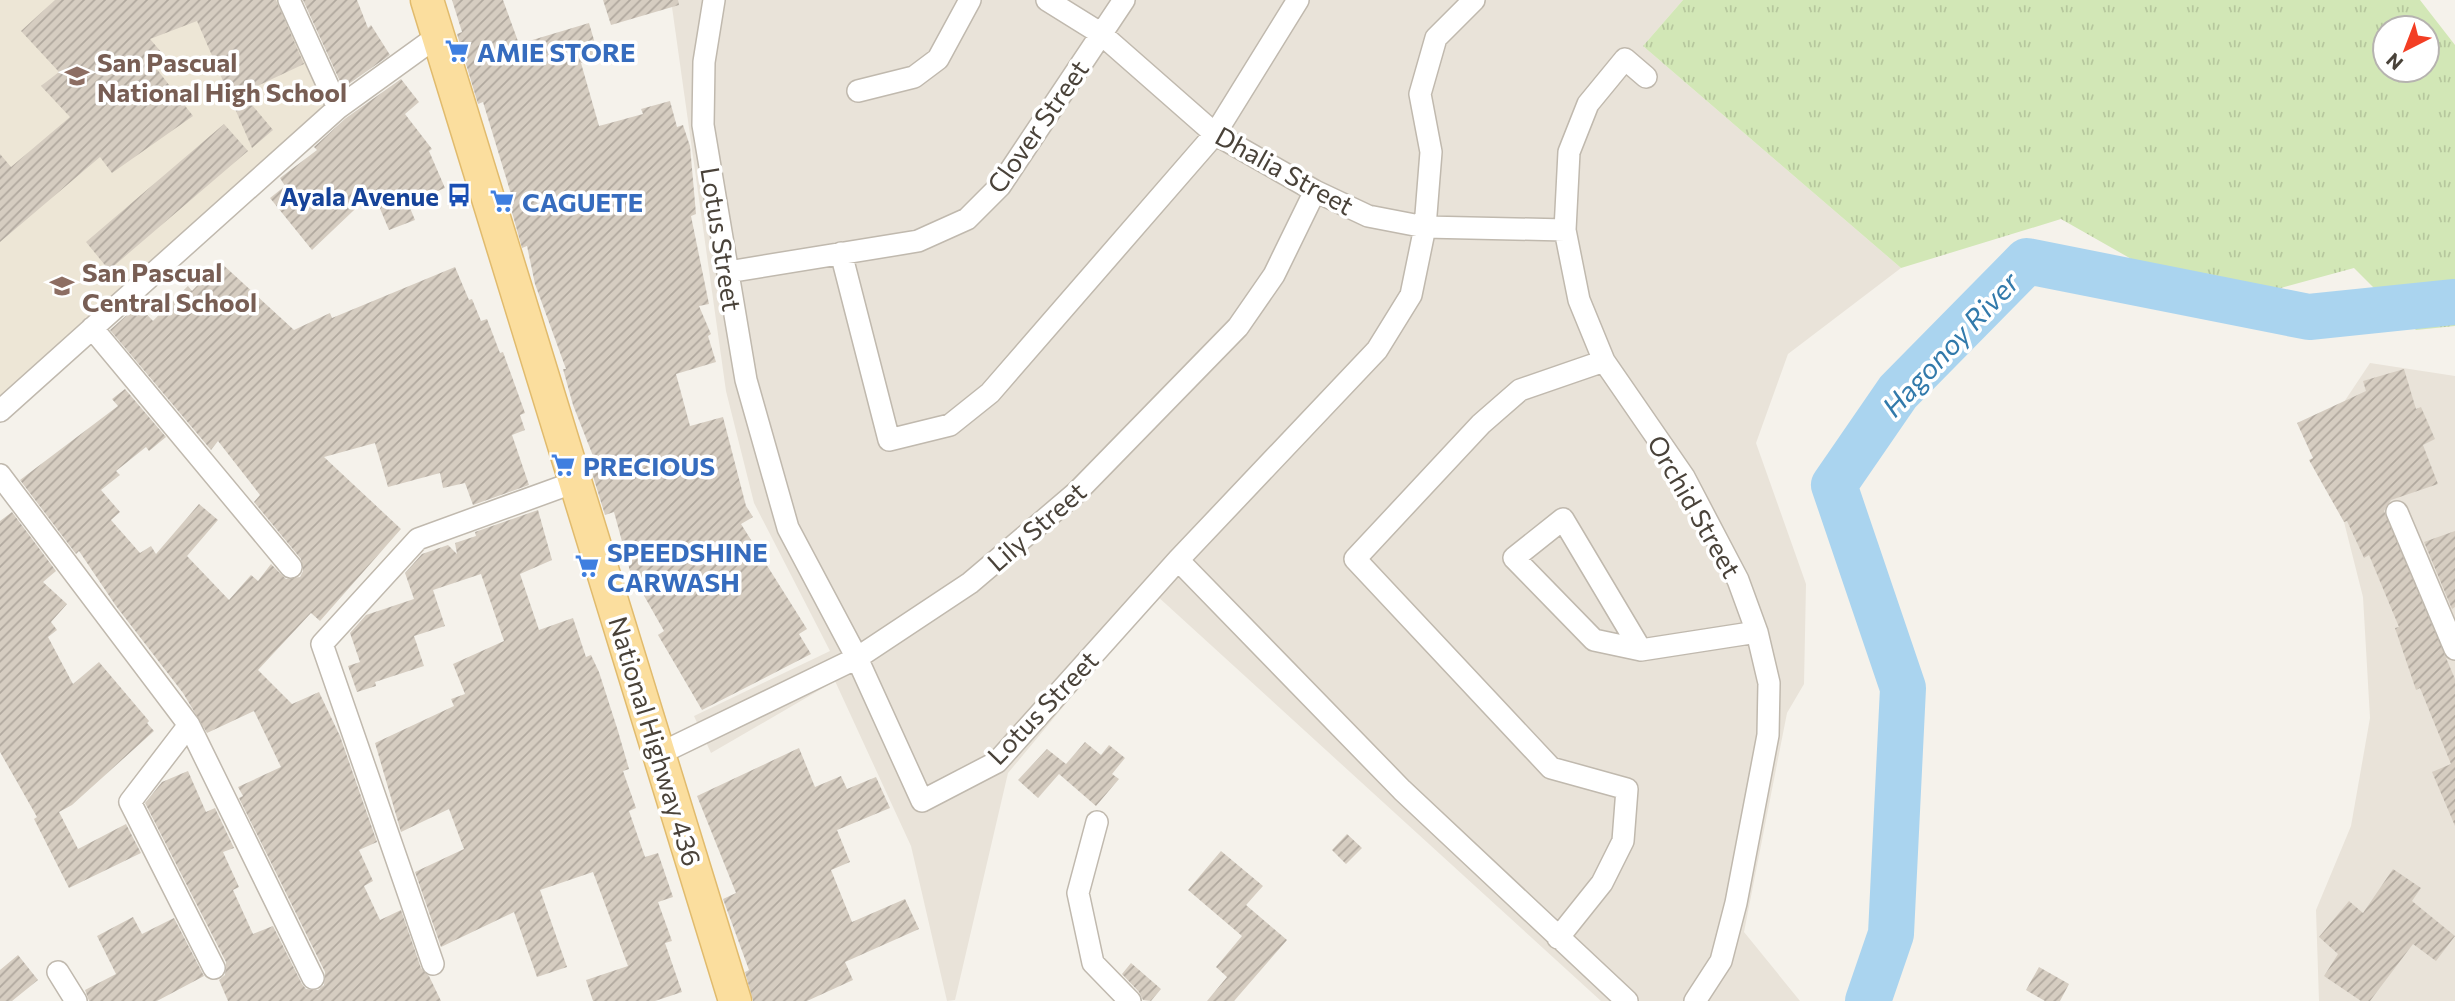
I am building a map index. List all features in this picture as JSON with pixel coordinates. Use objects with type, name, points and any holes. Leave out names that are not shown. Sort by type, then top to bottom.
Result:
[{"type":"main road","name":"National Highway 436","points":[[428,0],[735,1001]]},
{"type":"street","points":[[289,0],[338,108]]},
{"type":"street","name":"Lotus Street","points":[[714,0],[704,62],[704,125],[746,380],[789,528],[857,658],[922,801],[997,761],[1178,560],[1377,350],[1411,295],[1425,227],[1431,152],[1420,94],[1436,38],[1474,0]]},
{"type":"street","points":[[859,91],[914,78],[938,59],[970,0]]},
{"type":"street","name":"Dhalia Street","points":[[1047,0],[1100,33],[1215,134],[1315,191],[1368,216],[1425,227],[1565,230]]},
{"type":"street","name":"Clover Street","points":[[728,272],[918,241],[967,219],[1000,186],[1124,0]]},
{"type":"street","points":[[841,253],[889,440],[950,425],[990,393],[1215,134],[1298,0]]},
{"type":"street","points":[[0,411],[338,108],[439,35]]},
{"type":"street","name":"Orchid Street","points":[[1646,77],[1625,59],[1588,104],[1569,152],[1565,230],[1579,300],[1604,361],[1684,477],[1738,580],[1757,632],[1769,683],[1768,735],[1736,903],[1721,961],[1695,1001]]},
{"type":"street","name":"Lily Street","points":[[661,753],[857,658],[970,583],[1077,492],[1238,327],[1274,275],[1315,191]]},
{"type":"street","points":[[92,328],[291,567]]},
{"type":"street","points":[[1558,938],[1602,883],[1623,841],[1627,789],[1551,768],[1355,559],[1481,424],[1520,390],[1604,361]]},
{"type":"street","points":[[0,475],[189,724],[313,978]]},
{"type":"street","points":[[433,964],[322,644],[418,539],[575,482]]},
{"type":"street","points":[[2397,512],[2455,649]]},
{"type":"street","points":[[1641,650],[1563,519],[1514,558],[1594,639],[1641,650],[1757,632]]},
{"type":"street","points":[[1178,560],[1402,790],[1627,1001]]},
{"type":"street","points":[[189,724],[130,802],[214,968]]},
{"type":"street","points":[[1097,822],[1078,893],[1093,963],[1130,1001]]},
{"type":"street","points":[[58,972],[76,1001]]},
{"type":"shaded area","points":[[0,0],[284,0],[330,100],[0,399]]},
{"type":"shaded area","points":[[671,0],[1683,0],[1643,46],[1901,268],[1788,354],[1756,443],[1806,584],[1804,684],[1787,713],[1744,932],[1800,1001],[1601,1001],[1156,595],[1008,773],[955,1000],[947,1001],[911,846],[835,681],[711,753],[694,716],[830,651],[754,503],[726,391]]},
{"type":"shaded area","points":[[2370,363],[2455,376],[2455,1001],[2319,1001],[2316,910],[2351,826],[2370,718],[2363,597],[2322,435]]},
{"type":"green space","points":[[1683,0],[2420,0],[2431,14],[2371,14],[2371,84],[2441,84],[2441,27],[2455,45],[2455,326],[2416,330],[2354,268],[2214,306],[2061,219],[1901,268],[1643,46]]},
{"type":"building","points":[[55,0],[276,0],[304,64],[242,93],[273,130],[252,148],[197,21],[150,39],[168,60],[156,68],[193,116],[112,173],[100,157],[0,242],[0,154],[11,167],[70,117],[41,86],[59,72],[21,31]]},
{"type":"building","points":[[303,0],[357,0],[368,28],[371,25],[390,55],[343,88]]},
{"type":"building","points":[[452,0],[503,0],[519,44],[589,23],[599,57],[581,63],[599,126],[643,114],[641,109],[670,101],[677,127],[683,125],[690,146],[696,214],[691,216],[709,304],[699,306],[711,334],[708,336],[716,362],[676,374],[690,426],[723,417],[746,506],[753,517],[741,524],[807,629],[799,634],[811,654],[702,710],[658,635],[664,631],[630,571],[614,512],[605,515],[589,463],[595,461],[573,405],[563,369],[566,369],[535,284],[527,246],[522,248],[510,205],[514,204],[483,102],[478,104],[457,34],[462,32]]},
{"type":"building","points":[[603,0],[678,0],[679,5],[611,25]]},
{"type":"building","points":[[401,79],[419,102],[405,114],[432,149],[429,151],[445,188],[408,203],[415,220],[389,230],[373,192],[312,250],[270,198],[285,186],[280,178],[317,150],[314,147],[346,118]]},
{"type":"building","points":[[224,124],[248,151],[109,270],[86,242]]},
{"type":"building","points":[[220,262],[294,330],[330,313],[332,318],[455,267],[469,300],[472,299],[481,321],[487,319],[500,353],[503,352],[525,413],[520,415],[525,430],[512,435],[529,485],[473,505],[465,483],[443,488],[440,473],[388,487],[375,443],[324,457],[401,529],[320,621],[311,613],[258,670],[292,704],[319,692],[340,736],[377,842],[359,850],[373,881],[364,886],[380,920],[401,910],[421,968],[429,976],[441,1001],[228,1001],[219,980],[225,975],[226,962],[145,803],[162,782],[188,771],[206,812],[215,808],[234,848],[223,852],[239,887],[233,890],[253,934],[273,926],[302,984],[306,989],[318,990],[324,985],[325,972],[239,798],[243,796],[238,787],[281,767],[254,711],[207,733],[183,693],[116,606],[79,551],[76,554],[20,480],[118,406],[112,399],[125,389],[166,437],[149,451],[146,447],[116,471],[120,475],[101,490],[120,512],[111,520],[140,553],[151,546],[156,554],[199,504],[218,520],[187,556],[229,600],[251,575],[258,581],[271,564],[286,579],[300,577],[303,571],[301,559],[254,502],[260,495],[218,441],[211,450],[110,330],[138,305],[153,321],[188,286],[192,291]]},
{"type":"building","points":[[2404,369],[2416,409],[2421,407],[2435,439],[2423,445],[2438,484],[2391,500],[2384,511],[2455,679],[2455,826],[2432,772],[2451,764],[2420,688],[2416,690],[2395,628],[2399,627],[2369,555],[2364,558],[2347,521],[2344,522],[2309,460],[2313,458],[2297,423],[2366,391],[2363,381]]},
{"type":"building","points":[[538,510],[552,560],[520,574],[539,630],[573,618],[586,657],[591,655],[599,672],[618,731],[629,769],[623,771],[636,808],[629,811],[645,857],[658,853],[673,897],[658,902],[672,941],[665,943],[682,992],[655,1001],[593,1001],[586,980],[628,966],[593,872],[540,890],[567,967],[537,977],[514,912],[441,947],[415,872],[464,849],[449,809],[401,832],[375,743],[454,706],[451,699],[465,694],[453,664],[504,641],[481,574],[433,590],[445,626],[414,636],[424,666],[375,682],[376,686],[357,692],[348,666],[360,662],[350,633],[366,615],[414,599],[405,573],[422,554],[448,545],[457,554],[455,543],[476,536],[475,532]]},
{"type":"building","points":[[12,512],[56,571],[43,582],[67,604],[51,622],[57,630],[48,637],[73,684],[99,662],[149,721],[147,723],[154,731],[72,805],[59,812],[78,849],[126,824],[141,853],[69,888],[34,819],[37,817],[0,752],[0,521]]},
{"type":"building","points":[[2455,531],[2455,607],[2452,609],[2424,542]]},
{"type":"building","points":[[1085,742],[1101,755],[1109,745],[1125,758],[1112,774],[1119,779],[1096,806],[1059,774],[1038,798],[1018,780],[1047,749],[1066,764]]},
{"type":"building","points":[[799,748],[815,787],[841,776],[847,789],[876,777],[890,808],[837,830],[850,862],[831,870],[852,922],[905,899],[919,929],[845,962],[853,980],[807,1001],[753,1001],[745,972],[749,970],[723,899],[736,893],[697,796]]},
{"type":"building","points":[[1347,834],[1362,848],[1346,864],[1332,850]]},
{"type":"building","points":[[1221,851],[1263,886],[1246,905],[1287,940],[1234,1001],[1207,1001],[1227,977],[1216,967],[1242,936],[1188,890]]},
{"type":"building","points":[[2393,869],[2421,888],[2412,901],[2455,936],[2436,961],[2413,944],[2370,1001],[2361,1001],[2324,976],[2338,954],[2319,937],[2349,901],[2363,913]]},
{"type":"building","points":[[133,917],[142,934],[174,918],[204,976],[157,1001],[89,1001],[85,990],[116,974],[97,936]]},
{"type":"building","points":[[18,955],[38,980],[12,1001],[0,1001],[0,970]]},
{"type":"building","points":[[1131,963],[1161,989],[1151,1001],[1143,1000],[1122,974]]},
{"type":"building","points":[[2039,967],[2069,984],[2060,1001],[2045,1001],[2026,990]]},
{"type":"waterway","name":"Hagonoy River","points":[[1868,1001],[1891,934],[1903,688],[1834,485],[1898,392],[2027,261],[2309,317],[2455,302]]},
{"type":"place","name":"AMIE STORE","points":[[457,51]]},
{"type":"place","name":"San Pascual National High School","points":[[77,76]]},
{"type":"place","name":"Ayala Avenue","points":[[459,195]]},
{"type":"place","name":"CAGUETE","points":[[502,201]]},
{"type":"place","name":"San Pascual Central School","points":[[62,286]]},
{"type":"place","name":"PRECIOUS","points":[[563,465]]},
{"type":"place","name":"SPEEDSHINE CARWASH","points":[[587,566]]}]
